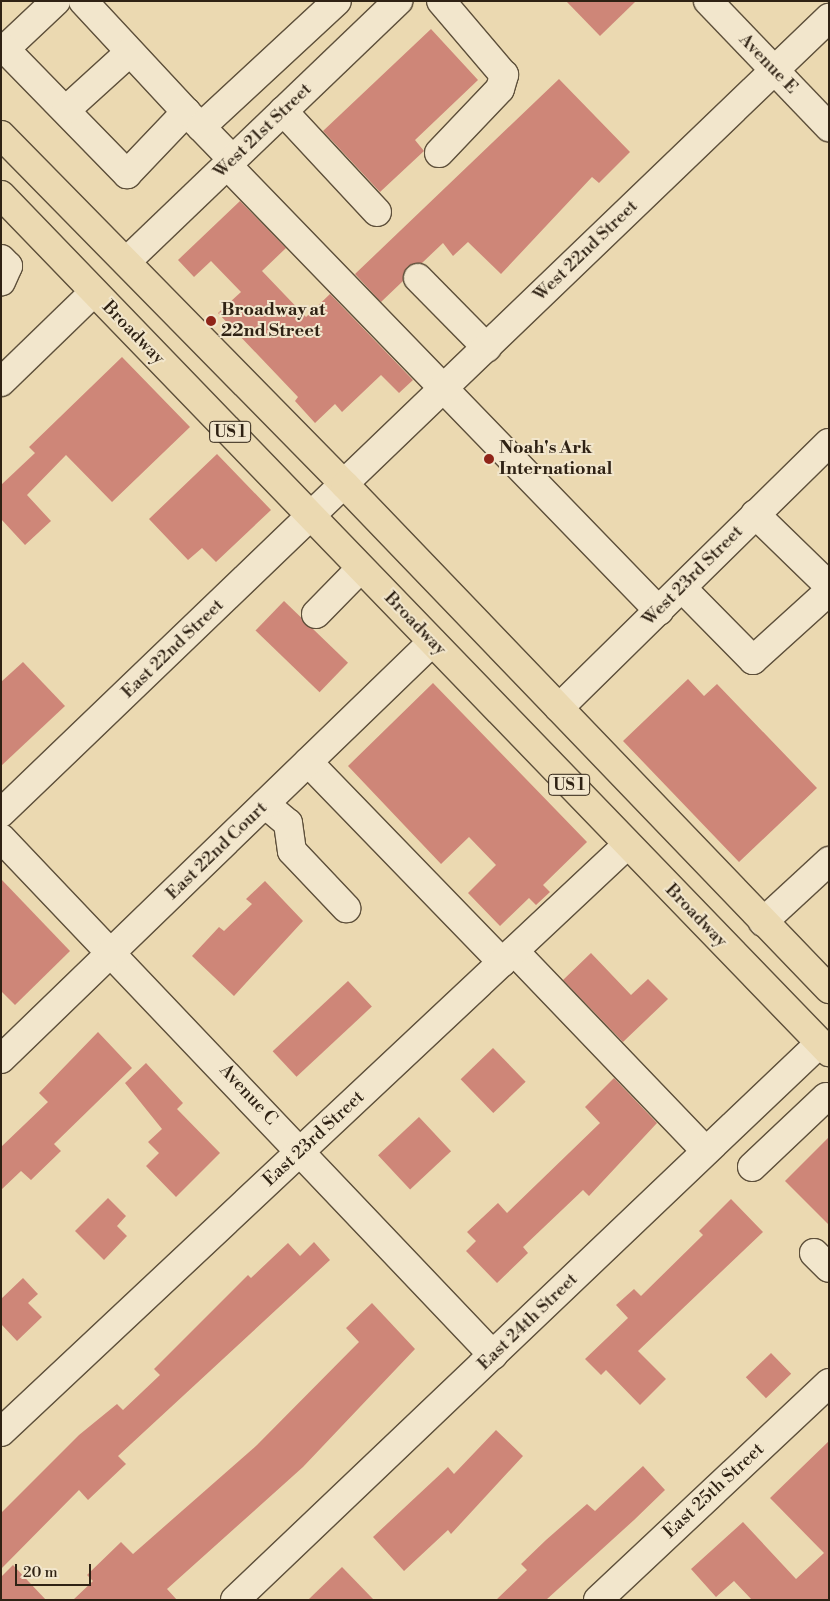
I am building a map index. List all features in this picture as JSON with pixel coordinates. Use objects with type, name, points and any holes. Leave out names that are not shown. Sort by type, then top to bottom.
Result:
[{"type":"main road","name":"US 1","points":[[1,135],[346,485],[829,989]]},
{"type":"main road","name":"Broadway","points":[[1,195],[824,1048]]},
{"type":"street","points":[[56,1],[5,49],[127,174],[337,1]]},
{"type":"street","points":[[83,1],[194,120],[230,162],[659,611]]},
{"type":"street","name":"West 21st Street","points":[[127,261],[398,1]]},
{"type":"street","points":[[439,152],[500,89],[504,75],[441,1]]},
{"type":"street","name":"Avenue E","points":[[708,1],[829,127]]},
{"type":"street","name":"West 22nd Street","points":[[346,485],[773,69],[829,18]]},
{"type":"street","points":[[66,110],[130,52]]},
{"type":"street","points":[[283,112],[377,212]]},
{"type":"street","points":[[1,259],[8,266],[1,282]]},
{"type":"street","points":[[418,278],[487,348]]},
{"type":"street","points":[[1,382],[94,292]]},
{"type":"street","name":"West 23rd Street","points":[[558,708],[829,443]]},
{"type":"street","name":"East 22nd Street","points":[[1,813],[346,485]]},
{"type":"street","points":[[755,514],[829,586]]},
{"type":"street","points":[[316,614],[361,568]]},
{"type":"street","points":[[682,588],[753,660],[829,591]]},
{"type":"street","name":"East 22nd Court","points":[[1,1059],[113,953],[432,642]]},
{"type":"street","points":[[308,762],[706,1152]]},
{"type":"street","points":[[266,804],[288,823],[292,851],[346,908]]},
{"type":"street","name":"Avenue C","points":[[1,838],[113,953],[492,1355]]},
{"type":"street","name":"East 23rd Street","points":[[1,1432],[627,845]]},
{"type":"street","points":[[763,922],[829,861]]},
{"type":"street","name":"East 24th Street","points":[[235,1600],[758,1102],[824,1048]]},
{"type":"street","points":[[752,1167],[826,1097]]},
{"type":"street","points":[[758,1102],[788,1133]]},
{"type":"street","name":"East 25th Street","points":[[598,1600],[829,1383]]},
{"type":"building","points":[[566,1],[636,1],[600,36]]},
{"type":"building","points":[[431,29],[478,80],[415,140],[424,151],[380,192],[323,131]]},
{"type":"building","points":[[559,79],[630,152],[599,183],[592,177],[501,274],[468,242],[453,256],[443,243],[422,263],[407,267],[403,281],[381,302],[355,274]]},
{"type":"building","points":[[240,201],[286,248],[262,271],[306,317],[330,294],[413,380],[399,393],[381,375],[342,412],[335,404],[315,423],[295,401],[298,397],[218,313],[241,292],[211,261],[194,277],[178,260]]},
{"type":"building","points":[[122,357],[190,427],[112,502],[66,455],[27,495],[51,521],[25,545],[1,519],[1,485],[35,453],[29,447]]},
{"type":"building","points":[[217,454],[271,510],[216,562],[202,548],[188,560],[149,519]]},
{"type":"building","points":[[284,601],[348,663],[320,692],[256,630]]},
{"type":"building","points":[[23,662],[65,706],[1,766],[1,682]]},
{"type":"building","points":[[688,679],[704,696],[717,684],[817,788],[739,862],[623,741]]},
{"type":"building","points":[[433,683],[587,842],[543,885],[550,892],[536,905],[529,898],[500,926],[468,893],[496,865],[469,837],[441,864],[348,766]]},
{"type":"building","points":[[1,879],[70,951],[15,1005],[1,991]]},
{"type":"building","points":[[265,881],[303,921],[234,996],[192,956],[219,927],[224,931],[252,904],[246,899]]},
{"type":"building","points":[[591,953],[631,995],[648,979],[668,999],[623,1042],[563,980]]},
{"type":"building","points":[[348,981],[372,1007],[297,1077],[273,1051]]},
{"type":"building","points":[[98,1032],[132,1068],[54,1144],[61,1151],[31,1180],[21,1171],[1,1190],[1,1147],[48,1102],[39,1093]]},
{"type":"building","points":[[493,1048],[526,1082],[493,1113],[461,1079]]},
{"type":"building","points":[[146,1063],[183,1103],[177,1109],[220,1153],[176,1197],[146,1166],[159,1153],[148,1142],[162,1129],[125,1083]]},
{"type":"building","points":[[614,1078],[657,1123],[589,1196],[583,1190],[523,1247],[528,1253],[497,1283],[466,1251],[476,1241],[467,1232],[498,1203],[507,1213],[600,1123],[585,1107]]},
{"type":"building","points":[[419,1117],[451,1151],[410,1190],[378,1155]]},
{"type":"building","points":[[829,1137],[829,1225],[785,1181]]},
{"type":"building","points":[[108,1198],[126,1216],[117,1226],[127,1236],[104,1260],[75,1231]]},
{"type":"building","points":[[731,1199],[763,1232],[638,1351],[666,1379],[640,1405],[606,1370],[601,1375],[585,1359],[628,1318],[616,1305],[634,1289],[641,1296],[703,1235],[699,1231]]},
{"type":"building","points":[[314,1242],[330,1260],[118,1456],[126,1464],[88,1500],[79,1490],[1,1569],[1,1513],[79,1435],[117,1404],[123,1410],[160,1375],[154,1369],[248,1275],[251,1278],[288,1243],[300,1256]]},
{"type":"building","points":[[23,1278],[38,1294],[28,1303],[42,1317],[17,1341],[1,1324],[1,1299]]},
{"type":"building","points":[[372,1303],[415,1349],[303,1467],[167,1589],[177,1600],[73,1600],[93,1581],[87,1575],[121,1542],[133,1554],[257,1445],[359,1342],[346,1328]]},
{"type":"building","points":[[771,1353],[791,1374],[766,1398],[746,1377]]},
{"type":"building","points":[[496,1430],[523,1456],[451,1534],[448,1530],[404,1571],[373,1537],[448,1467],[454,1474]]},
{"type":"building","points":[[829,1441],[829,1600],[752,1600],[734,1581],[716,1597],[691,1569],[743,1522],[796,1579],[824,1553],[770,1498]]},
{"type":"building","points":[[643,1466],[665,1490],[634,1520],[546,1600],[496,1600],[527,1570],[521,1564],[546,1540],[587,1504],[595,1511]]},
{"type":"building","points":[[13,1565],[46,1600],[1,1600],[1,1577]]},
{"type":"building","points":[[342,1567],[374,1600],[308,1600]]},
{"type":"place","name":"Broadway at 22nd Street","points":[[211,321]]},
{"type":"place","name":"Noah's Ark International","points":[[489,459]]}]
